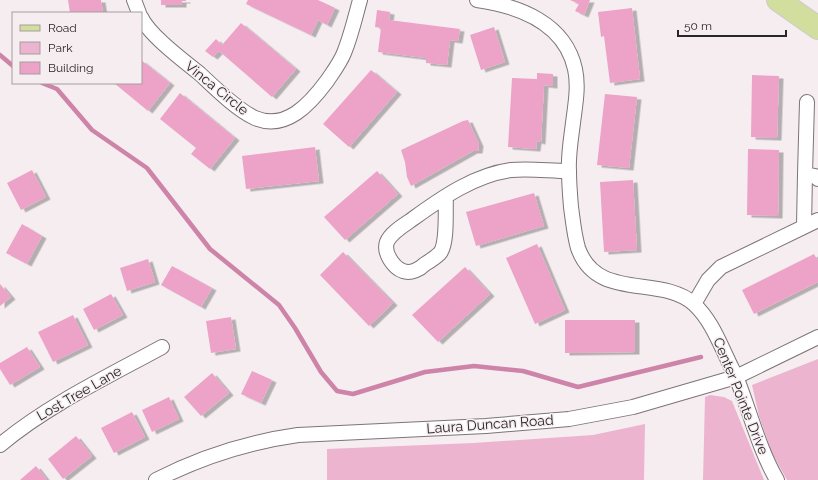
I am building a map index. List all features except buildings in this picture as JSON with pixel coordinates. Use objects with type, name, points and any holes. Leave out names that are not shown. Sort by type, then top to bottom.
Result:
[{"type":"main road","points":[[778,0],[818,28]]},
{"type":"street","points":[[134,0],[139,12]]},
{"type":"street","name":"Vinca Circle","points":[[142,18],[157,37],[230,102],[254,118],[267,121],[282,120],[300,111],[314,98],[338,66],[344,53],[360,0]]},
{"type":"street","name":"Center Pointe Drive","points":[[477,0],[492,2],[518,9],[538,18],[551,27],[571,55],[576,70],[577,86],[568,171],[575,235],[579,249],[585,261],[593,270],[604,278],[615,282],[670,292],[683,297],[694,304],[710,322],[736,377],[766,459],[777,480]]},
{"type":"street","points":[[804,226],[812,176],[807,102]]},
{"type":"street","points":[[446,196],[444,241],[440,253],[420,269],[413,272],[404,272],[395,266],[390,259],[386,250],[387,242],[394,233],[446,196],[471,182],[496,173],[526,169],[568,171]]},
{"type":"street","points":[[694,304],[708,280],[721,267],[818,220]]},
{"type":"street","name":"Laura Duncan Road","points":[[156,480],[210,456],[244,445],[271,439],[298,435],[486,426],[569,419],[633,407],[736,377],[818,337]]},
{"type":"street","name":"Lost Tree Lane","points":[[0,445],[16,431],[51,409],[162,347]]},
{"type":"green space","points":[[818,359],[818,480],[787,480],[772,453],[759,416],[752,385]]},
{"type":"green space","points":[[710,395],[724,397],[732,401],[764,480],[703,480],[705,397]]},
{"type":"green space","points":[[645,424],[644,480],[327,480],[327,449],[473,443],[593,435]]},
{"type":"waterway","points":[[0,55],[12,65]]},
{"type":"waterway","points":[[44,84],[57,89],[92,130],[147,168],[210,249],[279,305],[295,328],[321,372],[337,391],[353,394],[425,372],[474,366],[523,371],[578,387],[701,357]]}]
